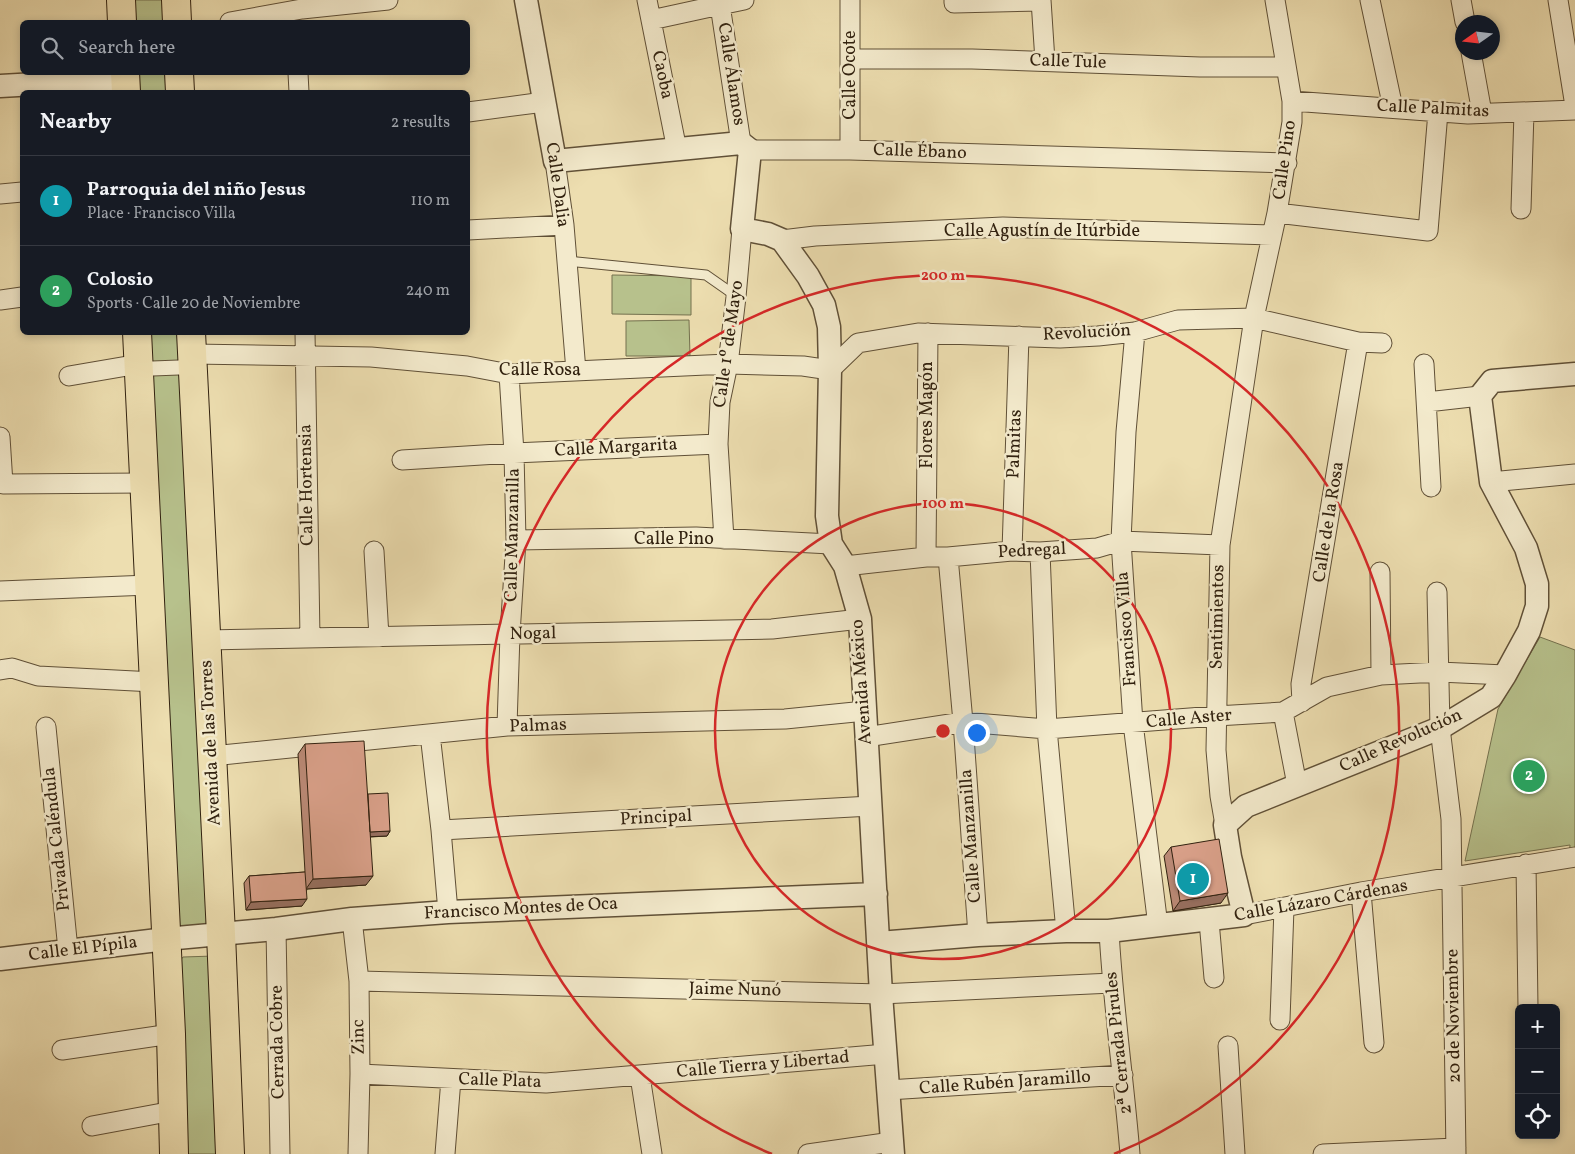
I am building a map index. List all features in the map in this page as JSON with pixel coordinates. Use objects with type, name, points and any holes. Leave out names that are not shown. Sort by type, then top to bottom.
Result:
[{"type":"main road","points":[[121,0],[122,20]]},
{"type":"main road","points":[[176,0],[177,20]]},
{"type":"main road","points":[[179,75],[180,90]]},
{"type":"main road","points":[[137,335],[171,1034],[174,1154]]},
{"type":"main road","name":"Avenida de las Torres","points":[[192,351],[230,1154]]},
{"type":"street","points":[[242,20],[362,1],[388,0]]},
{"type":"street","name":"Calle Dalia","points":[[526,0],[556,161],[564,226],[576,371]]},
{"type":"street","name":"Caoba","points":[[647,0],[677,150]]},
{"type":"street","name":"Calle Álamos","points":[[651,20],[744,0]]},
{"type":"street","name":"Calle Ocote","points":[[850,0],[850,150]]},
{"type":"street","points":[[954,0],[954,3],[1041,0],[1045,61]]},
{"type":"street","name":"Calle Pino","points":[[1254,318],[1287,163],[1292,122],[1292,101],[1274,0]]},
{"type":"street","points":[[1370,0],[1393,108]]},
{"type":"street","points":[[1461,0],[1464,15]]},
{"type":"street","points":[[1558,0],[1575,106]]},
{"type":"street","name":"Calle Álamos","points":[[720,5],[745,146]]},
{"type":"street","name":"Calle Tule","points":[[851,59],[1045,61],[1286,68]]},
{"type":"street","points":[[1472,60],[1482,113]]},
{"type":"street","points":[[298,75],[298,90]]},
{"type":"street","points":[[0,86],[125,81]]},
{"type":"street","name":"Calle Palmitas","points":[[1292,101],[1438,112],[1482,113],[1575,110]]},
{"type":"street","points":[[470,112],[544,102]]},
{"type":"street","points":[[1277,213],[1428,231],[1438,112]]},
{"type":"street","points":[[1520,209],[1524,112]]},
{"type":"street","name":"Calle Ébano","points":[[556,161],[745,146],[1287,163]]},
{"type":"street","name":"Calle 1º de Mayo","points":[[724,539],[718,444],[720,402],[728,364],[736,297],[742,229],[745,146]]},
{"type":"street","points":[[0,194],[20,192]]},
{"type":"street","points":[[470,230],[564,226]]},
{"type":"street","name":"Calle Agustín de Itúrbide","points":[[782,240],[815,236],[1003,227],[1272,235]]},
{"type":"street","points":[[742,229],[768,234],[782,240]]},
{"type":"street","name":"Avenida México","points":[[782,240],[808,276],[824,305],[829,326],[827,516],[830,544],[845,566],[860,619],[881,994],[892,1148]]},
{"type":"street","points":[[0,300],[20,297]]},
{"type":"street","name":"Revolución","points":[[830,370],[858,343],[918,333],[1060,338],[1135,332],[1178,320],[1254,318],[1358,342],[1382,343]]},
{"type":"street","name":"Sentimientos","points":[[1244,915],[1230,857],[1218,778],[1216,716],[1220,545],[1254,318]]},
{"type":"street","name":"Francisco Villa","points":[[1135,332],[1126,432],[1121,541],[1133,723],[1158,926]]},
{"type":"street","name":"Flores Magón","points":[[926,557],[928,333]]},
{"type":"street","name":"Calle Hortensia","points":[[304,335],[310,638]]},
{"type":"street","name":"Palmitas","points":[[1012,551],[1018,336]]},
{"type":"street","name":"Calle de la Rosa","points":[[1302,702],[1301,684],[1358,342]]},
{"type":"street","points":[[69,376],[139,366],[192,351]]},
{"type":"street","name":"Calle Rosa","points":[[192,351],[371,357],[467,366],[509,374],[728,364],[802,366],[830,370]]},
{"type":"street","points":[[1424,364],[1431,487]]},
{"type":"street","name":"Calle Manzanilla","points":[[507,726],[516,540],[514,453],[509,374]]},
{"type":"street","points":[[1427,402],[1480,396],[1492,381],[1575,374]]},
{"type":"street","name":"Calle Revolución","points":[[1225,825],[1246,806],[1440,728],[1491,697],[1505,674],[1529,631],[1537,606],[1537,584],[1526,548],[1492,482],[1480,396]]},
{"type":"street","points":[[0,437],[3,484],[144,483]]},
{"type":"street","name":"Calle Margarita","points":[[402,460],[718,444]]},
{"type":"street","points":[[1492,482],[1575,474]]},
{"type":"street","name":"Calle Pino","points":[[516,540],[696,537],[830,544]]},
{"type":"street","name":"Pedregal","points":[[845,566],[926,557],[1097,548],[1121,541],[1220,545]]},
{"type":"street","points":[[374,551],[379,637]]},
{"type":"street","points":[[1040,552],[1047,729],[1066,931]]},
{"type":"street","name":"Calle Manzanilla","points":[[948,557],[963,722],[978,935]]},
{"type":"street","points":[[1380,572],[1381,675]]},
{"type":"street","points":[[0,591],[149,585]]},
{"type":"street","name":"20 de Noviembre","points":[[1437,592],[1440,728],[1452,819],[1451,878],[1456,1151]]},
{"type":"street","name":"Nogal","points":[[206,640],[772,628],[860,619]]},
{"type":"street","points":[[4,664],[38,676],[154,682]]},
{"type":"street","name":"Calle Aster","points":[[866,737],[963,722],[1047,729],[1283,712],[1328,687],[1381,675],[1439,672],[1505,674]]},
{"type":"street","name":"Palmas","points":[[212,756],[507,726],[785,719],[865,711]]},
{"type":"street","points":[[1283,712],[1297,785]]},
{"type":"street","name":"Privada Caléndula","points":[[46,727],[68,950]]},
{"type":"street","points":[[430,734],[448,912]]},
{"type":"street","name":"Principal","points":[[441,830],[871,806]]},
{"type":"street","points":[[1575,857],[1575,863]]},
{"type":"street","name":"Calle Lázaro Cárdenas","points":[[879,943],[978,935],[1109,931],[1209,921],[1362,892],[1575,857]]},
{"type":"street","points":[[1526,864],[1528,1004]]},
{"type":"street","points":[[1362,892],[1374,1043]]},
{"type":"street","name":"Francisco Montes de Oca","points":[[166,939],[276,930],[352,919],[448,912],[876,894]]},
{"type":"street","points":[[1280,1020],[1284,908]]},
{"type":"street","name":"Zinc","points":[[352,919],[359,981],[360,1074],[358,1154]]},
{"type":"street","points":[[1209,921],[1214,978]]},
{"type":"street","name":"Cerrada Cobre","points":[[276,930],[280,1154]]},
{"type":"street","name":"2ª Cerrada Pirules","points":[[1109,931],[1112,983],[1130,1154]]},
{"type":"street","name":"Calle El Pípila","points":[[0,959],[166,939]]},
{"type":"street","name":"Jaime Nunó","points":[[359,981],[881,994],[1112,983]]},
{"type":"street","points":[[62,1050],[171,1034]]},
{"type":"street","points":[[1228,1046],[1234,1154]]},
{"type":"street","name":"Calle Tierra y Libertad","points":[[640,1076],[886,1054]]},
{"type":"street","name":"Calle Plata","points":[[360,1074],[546,1083],[640,1076]]},
{"type":"street","name":"Calle Rubén Jaramillo","points":[[888,1090],[1123,1075]]},
{"type":"street","points":[[640,1076],[652,1154]]},
{"type":"street","points":[[445,1154],[451,1079]]},
{"type":"street","points":[[92,1126],[173,1111]]},
{"type":"street","points":[[808,1154],[892,1148]]},
{"type":"street","points":[[1323,1154],[1456,1151]]},
{"type":"lane","points":[[567,262],[706,274],[736,297]]},
{"type":"green space","points":[[134,0],[173,0],[174,20],[135,20]]},
{"type":"green space","points":[[137,75],[176,75],[177,90],[138,90]]},
{"type":"green space","points":[[612,275],[691,276],[691,315],[612,314]]},
{"type":"green space","points":[[689,320],[690,356],[626,356],[626,321]]},
{"type":"green space","points":[[148,335],[188,335],[209,926],[179,929]]},
{"type":"green space","points":[[1540,637],[1575,650],[1575,856],[1569,857],[1570,845],[1465,861],[1498,709]]},
{"type":"green space","points":[[214,956],[225,1154],[185,1154],[177,965],[183,957]]},
{"type":"building","points":[[364,741],[373,876],[313,879],[305,744]]},
{"type":"building","points":[[388,793],[390,831],[370,832],[368,794]]},
{"type":"building","points":[[1219,839],[1228,893],[1180,901],[1171,847]]},
{"type":"building","points":[[305,872],[307,899],[251,902],[249,876]]},
{"type":"place","name":"Colosio","points":[[1529,776]]},
{"type":"place","name":"Parroquia del niño Jesus","points":[[1193,879]]}]
